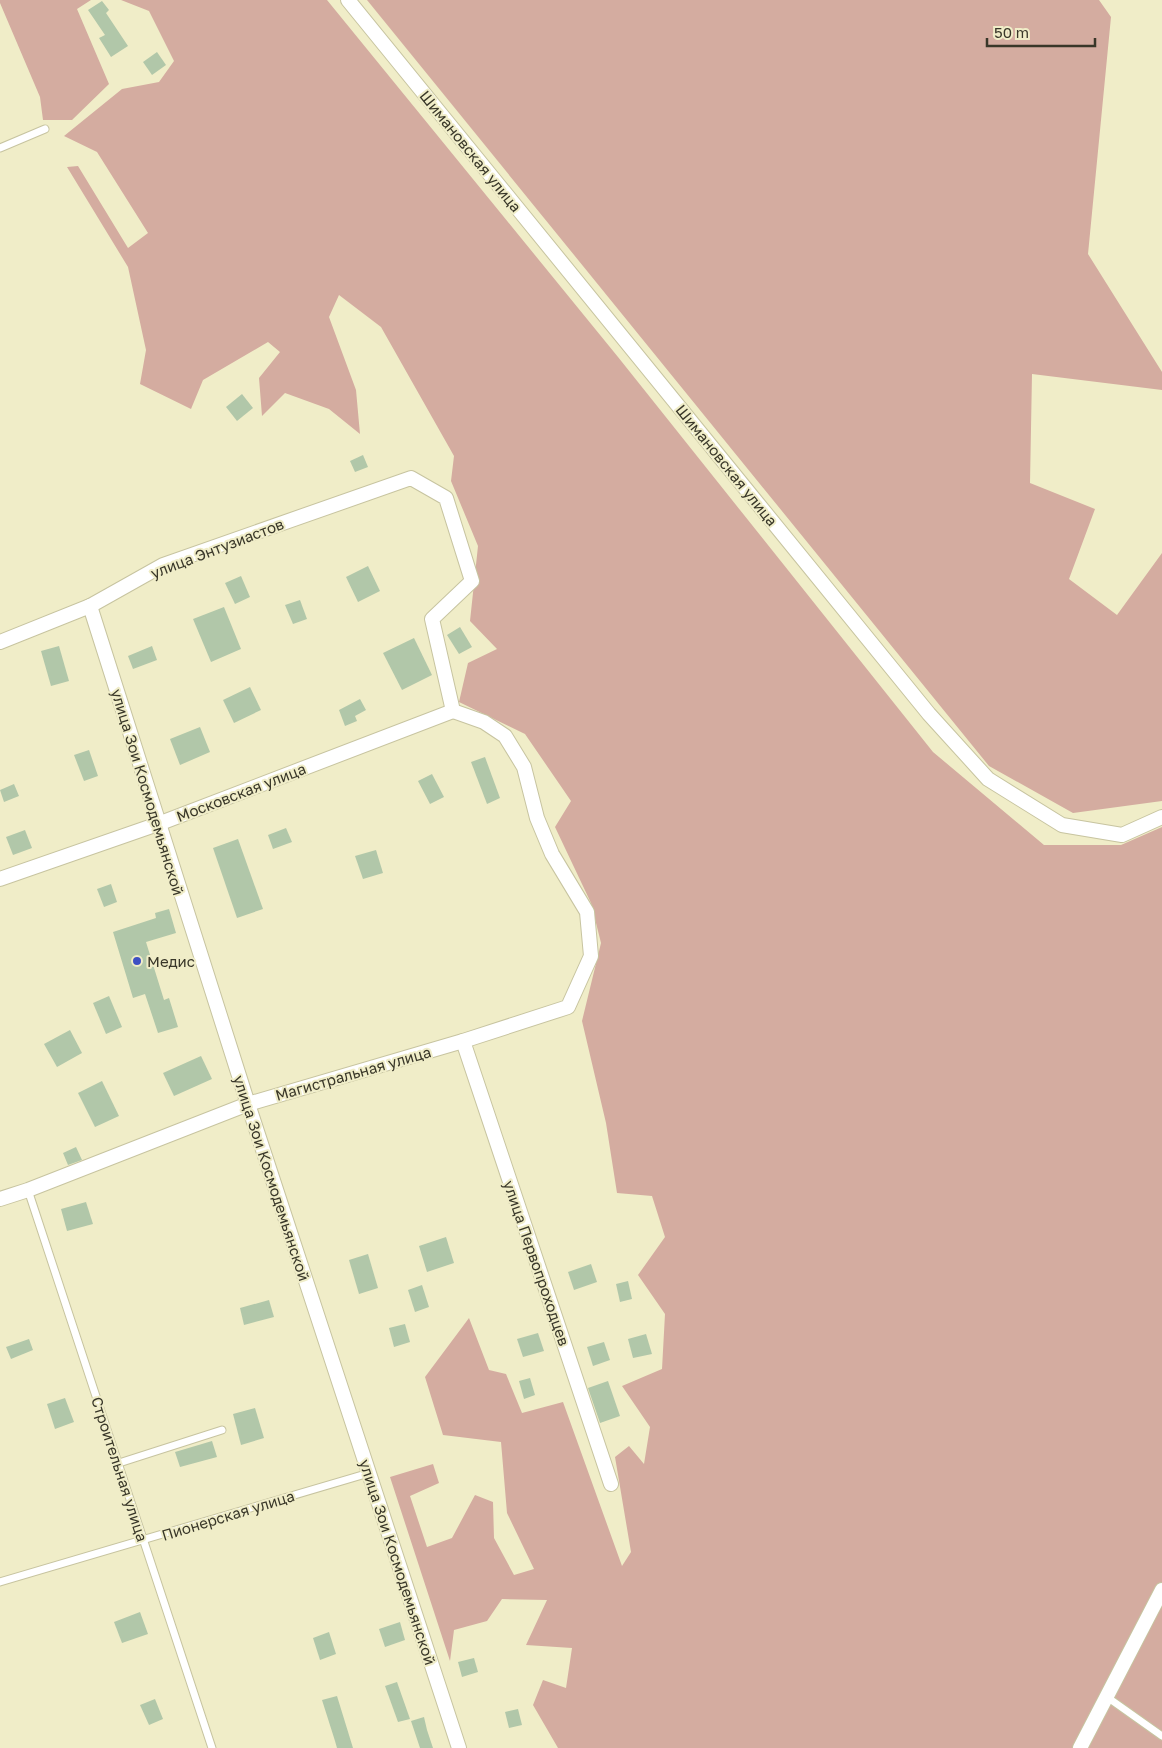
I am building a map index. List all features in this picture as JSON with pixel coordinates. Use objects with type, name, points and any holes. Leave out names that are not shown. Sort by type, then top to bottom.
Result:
[{"type":"street","name":"Шимановская улица","points":[[348,0],[929,714],[988,779],[1062,825],[1122,834],[1162,817]]},
{"type":"street","name":"улица Энтузиастов","points":[[0,642],[90,606],[163,565],[411,478],[446,498],[472,581],[432,619],[453,711]]},
{"type":"street","name":"улица Зои Космодемьянской","points":[[90,606],[248,1104],[459,1748]]},
{"type":"street","name":"Московская улица","points":[[0,880],[158,824],[453,711]]},
{"type":"street","name":"Магистральная улица","points":[[0,1199],[28,1190],[248,1104],[463,1041],[568,1007],[591,956],[587,912],[552,854],[537,818],[524,767],[505,736],[484,722],[453,711]]},
{"type":"street","name":"улица Первопроходцев","points":[[463,1041],[611,1484]]},
{"type":"street","points":[[1080,1748],[1162,1590]]},
{"type":"lane","points":[[0,148],[45,129]]},
{"type":"lane","name":"Строительная улица","points":[[28,1190],[212,1748]]},
{"type":"lane","points":[[119,1463],[222,1430]]},
{"type":"lane","name":"Пионерская улица","points":[[0,1582],[369,1473]]},
{"type":"lane","points":[[1107,1697],[1162,1736]]},
{"type":"shaded area","points":[[0,0],[91,0],[77,9],[109,84],[72,120],[43,120],[40,97]]},
{"type":"shaded area","points":[[121,0],[327,0],[618,357],[933,752],[1044,845],[1121,845],[1162,827],[1162,1748],[558,1748],[533,1705],[543,1680],[566,1688],[572,1648],[526,1645],[547,1600],[502,1599],[487,1621],[454,1630],[450,1661],[390,1477],[433,1464],[439,1483],[410,1496],[427,1547],[452,1538],[475,1495],[493,1502],[494,1538],[514,1575],[534,1569],[507,1513],[501,1442],[443,1435],[425,1377],[469,1318],[489,1370],[506,1374],[522,1413],[563,1402],[622,1566],[631,1552],[615,1457],[629,1446],[644,1464],[650,1427],[622,1386],[662,1369],[665,1314],[638,1275],[665,1237],[652,1196],[617,1193],[606,1123],[582,1021],[601,943],[591,903],[555,827],[571,801],[525,734],[459,702],[468,663],[497,649],[470,621],[478,546],[451,481],[454,456],[381,327],[339,295],[329,317],[356,390],[360,434],[329,409],[285,393],[262,416],[259,378],[280,352],[268,342],[203,380],[191,409],[140,384],[146,350],[128,267],[67,167],[78,166],[128,248],[148,233],[97,152],[64,136],[122,89],[159,82],[174,61],[149,11]]},
{"type":"shaded area","points":[[367,0],[1099,0],[1111,17],[1088,254],[1162,372],[1162,390],[1032,374],[1030,483],[1095,509],[1069,579],[1117,615],[1162,553],[1162,801],[1073,813],[989,766]]},
{"type":"building","points":[[102,1],[109,10],[106,13],[128,46],[111,57],[99,38],[105,35],[88,10]]},
{"type":"building","points":[[157,52],[166,65],[152,75],[143,62]]},
{"type":"building","points":[[242,394],[253,408],[237,421],[226,407]]},
{"type":"building","points":[[363,455],[368,467],[355,472],[350,461]]},
{"type":"building","points":[[368,566],[380,591],[358,602],[346,577]]},
{"type":"building","points":[[241,576],[250,597],[235,604],[225,583]]},
{"type":"building","points":[[300,600],[307,619],[293,624],[285,605]]},
{"type":"building","points":[[224,607],[241,649],[211,662],[193,619]]},
{"type":"building","points":[[460,627],[472,647],[459,654],[447,635]]},
{"type":"building","points":[[414,638],[432,675],[402,690],[383,653]]},
{"type":"building","points":[[59,646],[69,681],[51,686],[41,651]]},
{"type":"building","points":[[152,646],[157,660],[133,669],[128,656]]},
{"type":"building","points":[[250,687],[261,710],[234,723],[223,700]]},
{"type":"building","points":[[360,699],[366,710],[355,716],[357,721],[345,726],[339,710]]},
{"type":"building","points":[[200,727],[210,752],[180,765],[170,739]]},
{"type":"building","points":[[89,750],[98,776],[84,781],[74,755]]},
{"type":"building","points":[[485,757],[500,798],[487,804],[471,762]]},
{"type":"building","points":[[432,774],[444,797],[430,804],[418,781]]},
{"type":"building","points":[[14,784],[19,796],[4,802],[0,790]]},
{"type":"building","points":[[286,828],[292,842],[273,849],[268,835]]},
{"type":"building","points":[[25,830],[32,848],[13,855],[6,837]]},
{"type":"building","points":[[238,839],[263,909],[237,918],[213,848]]},
{"type":"building","points":[[376,850],[383,873],[363,879],[355,856]]},
{"type":"building","points":[[111,884],[117,902],[104,907],[97,889]]},
{"type":"building","points":[[169,909],[176,933],[146,942],[164,1000],[169,998],[178,1027],[158,1033],[145,994],[133,998],[113,932],[156,918],[155,913]]},
{"type":"building","points":[[109,996],[122,1027],[106,1034],[93,1003]]},
{"type":"building","points":[[70,1030],[82,1053],[57,1067],[44,1044]]},
{"type":"building","points":[[201,1056],[212,1079],[174,1096],[163,1073]]},
{"type":"building","points":[[102,1081],[119,1116],[95,1127],[78,1093]]},
{"type":"building","points":[[76,1147],[82,1160],[68,1165],[63,1153]]},
{"type":"building","points":[[86,1202],[93,1224],[67,1231],[61,1209]]},
{"type":"building","points":[[446,1237],[454,1263],[427,1272],[419,1246]]},
{"type":"building","points":[[368,1254],[378,1288],[359,1294],[349,1260]]},
{"type":"building","points":[[591,1264],[597,1282],[574,1290],[568,1272]]},
{"type":"building","points":[[628,1281],[632,1299],[620,1302],[616,1284]]},
{"type":"building","points":[[422,1285],[429,1307],[415,1312],[408,1290]]},
{"type":"building","points":[[269,1300],[274,1317],[244,1325],[240,1308]]},
{"type":"building","points":[[405,1324],[410,1342],[394,1347],[389,1328]]},
{"type":"building","points":[[538,1333],[544,1351],[523,1357],[517,1339]]},
{"type":"building","points":[[646,1334],[652,1354],[633,1358],[628,1339]]},
{"type":"building","points":[[29,1339],[33,1350],[11,1359],[6,1347]]},
{"type":"building","points":[[604,1342],[610,1360],[593,1366],[587,1347]]},
{"type":"building","points":[[530,1378],[535,1395],[524,1399],[519,1381]]},
{"type":"building","points":[[608,1381],[620,1416],[600,1423],[588,1388]]},
{"type":"building","points":[[65,1398],[74,1422],[55,1429],[47,1404]]},
{"type":"building","points":[[255,1408],[264,1438],[241,1445],[233,1414]]},
{"type":"building","points":[[212,1441],[217,1457],[180,1467],[175,1452]]},
{"type":"building","points":[[140,1612],[148,1634],[122,1643],[114,1622]]},
{"type":"building","points":[[400,1622],[405,1640],[385,1647],[379,1629]]},
{"type":"building","points":[[329,1632],[336,1654],[320,1660],[313,1638]]},
{"type":"building","points":[[474,1658],[478,1672],[462,1677],[458,1662]]},
{"type":"building","points":[[397,1682],[410,1719],[398,1722],[385,1686]]},
{"type":"building","points":[[337,1696],[353,1748],[337,1748],[322,1700]]},
{"type":"building","points":[[155,1699],[163,1719],[149,1725],[140,1705]]},
{"type":"building","points":[[518,1709],[522,1725],[509,1728],[505,1712]]},
{"type":"building","points":[[424,1717],[433,1748],[420,1748],[411,1721]]},
{"type":"place","name":"Медис","points":[[137,961]]}]
